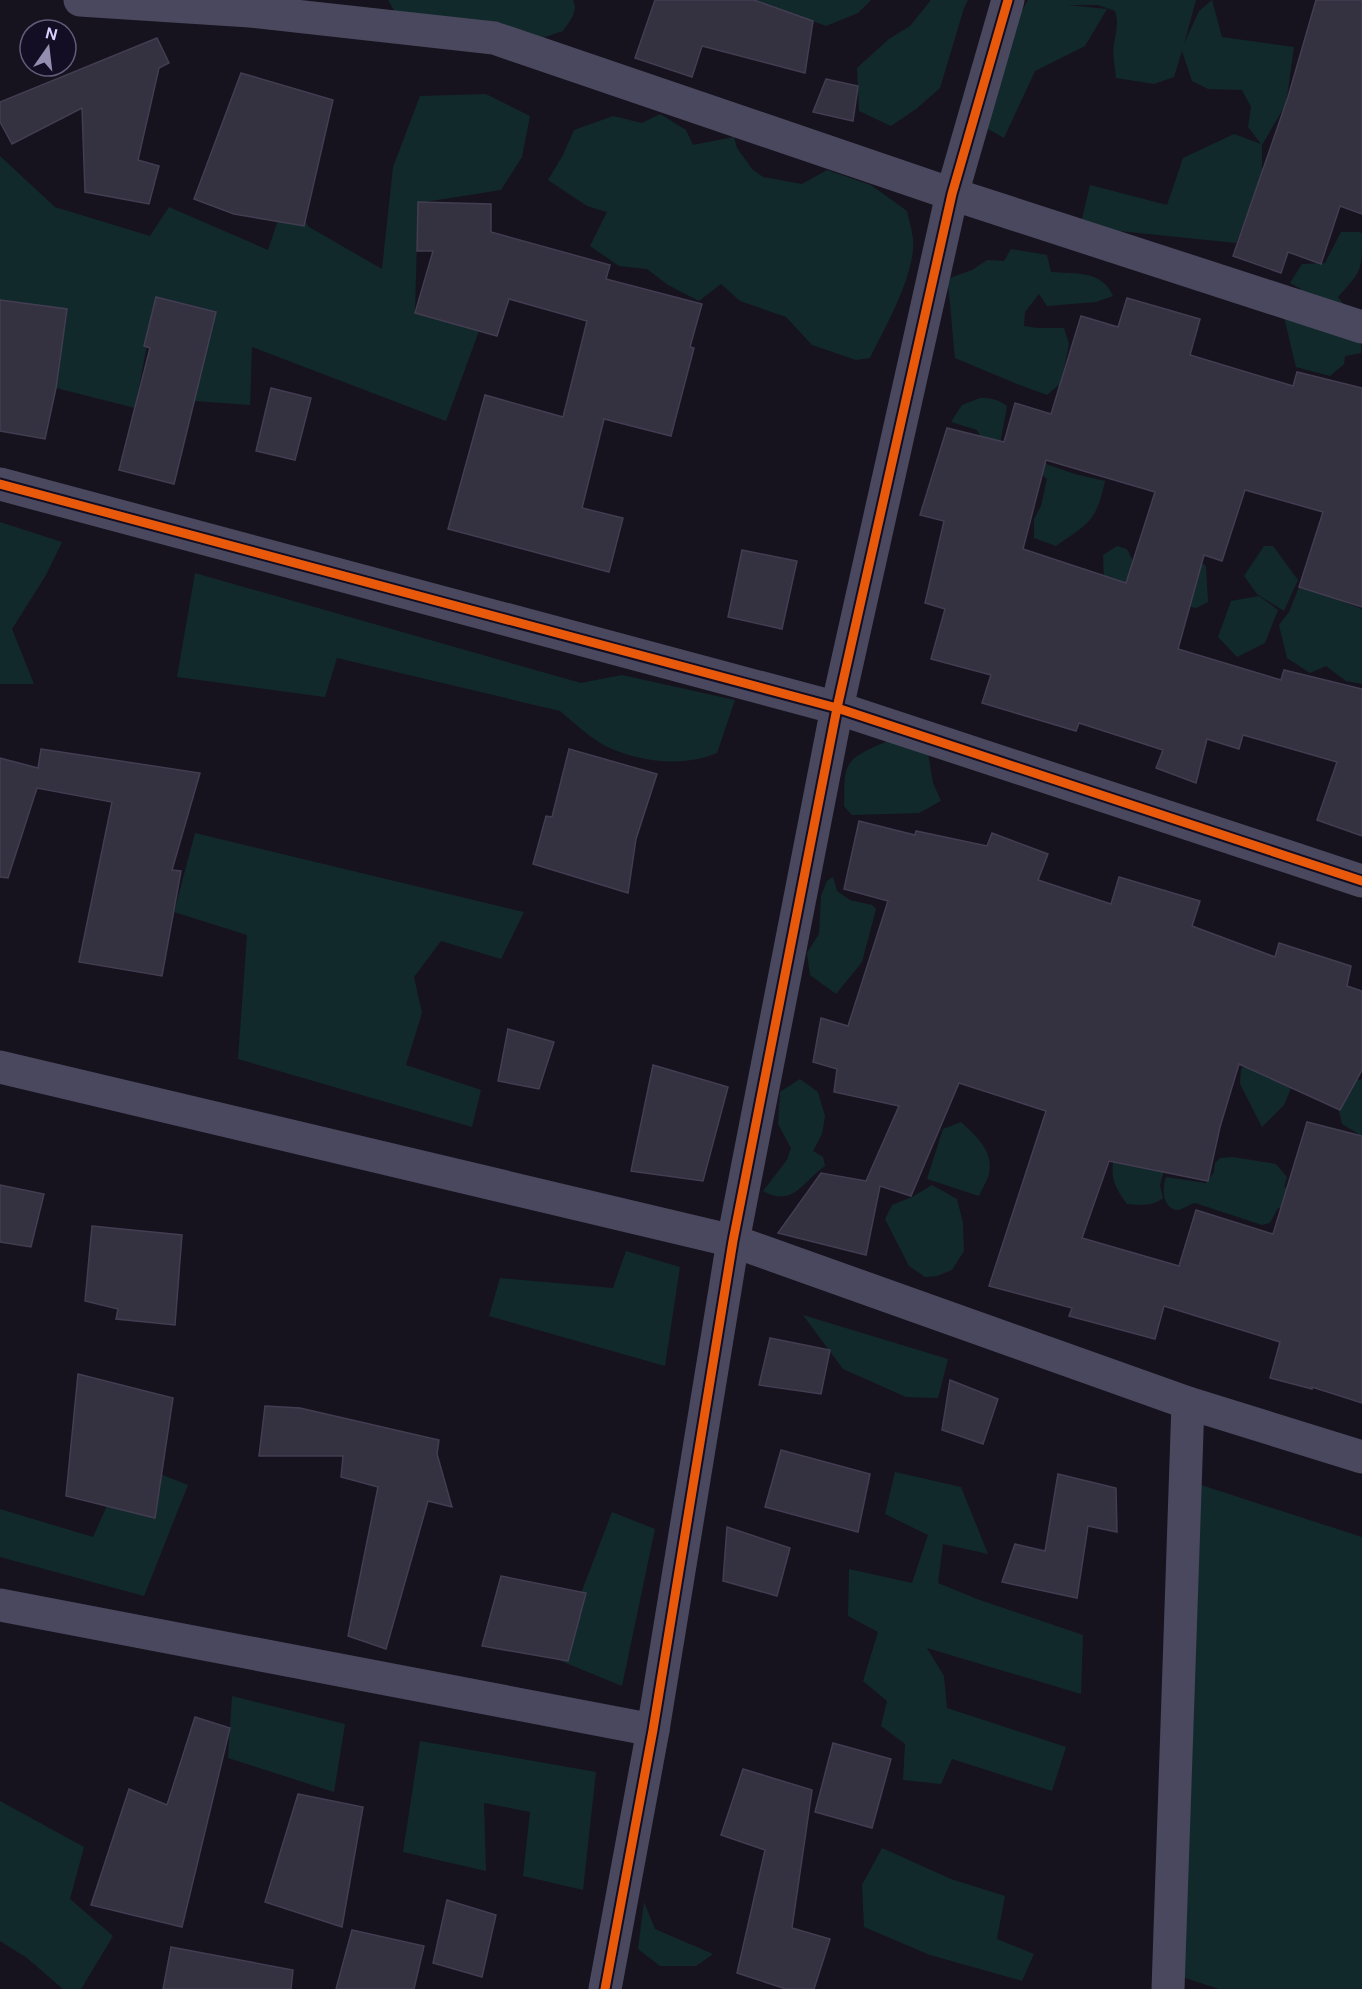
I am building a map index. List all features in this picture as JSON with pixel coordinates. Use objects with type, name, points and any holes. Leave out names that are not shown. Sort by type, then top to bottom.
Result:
[{"type":"street","points":[[80,0],[250,10],[494,38],[952,194],[1362,327]]},
{"type":"street","points":[[605,1989],[653,1730],[733,1241],[837,708],[952,194],[1008,0]]},
{"type":"street","points":[[0,484],[837,708],[1362,880]]},
{"type":"street","points":[[0,1067],[733,1241],[1188,1403],[1362,1457]]},
{"type":"street","points":[[1168,1989],[1188,1403]]},
{"type":"street","points":[[0,1605],[653,1730]]},
{"type":"green space","points":[[388,0],[573,0],[575,9],[563,31],[542,38],[395,12]]},
{"type":"green space","points":[[756,0],[871,0],[858,13],[826,26]]},
{"type":"green space","points":[[931,0],[968,0],[940,88],[916,109],[891,126],[859,111],[857,68],[889,39],[910,26]]},
{"type":"green space","points":[[1028,0],[1196,0],[1184,44],[1199,11],[1212,0],[1222,37],[1294,47],[1286,104],[1262,145],[1262,178],[1236,243],[1080,227],[1090,185],[1167,205],[1183,158],[1234,134],[1261,144],[1248,127],[1251,107],[1242,90],[1208,89],[1192,81],[1182,51],[1174,77],[1154,84],[1116,78],[1113,52],[1117,23],[1115,11],[1098,5],[1068,5],[1107,9],[1085,46],[1035,71],[1004,138],[961,114]]},
{"type":"green space","points":[[486,94],[530,116],[522,157],[501,190],[418,203],[415,313],[479,331],[446,421],[252,347],[250,405],[194,401],[216,312],[156,297],[135,408],[56,388],[67,309],[0,300],[0,156],[55,207],[150,236],[169,207],[268,250],[286,196],[309,227],[382,269],[393,167],[420,96]]},
{"type":"green space","points":[[660,114],[686,130],[693,145],[734,137],[737,148],[752,169],[763,177],[802,184],[827,170],[871,185],[907,211],[913,239],[910,268],[891,316],[870,358],[856,360],[812,345],[786,317],[740,301],[721,284],[699,301],[668,285],[647,269],[619,266],[590,246],[607,212],[587,206],[548,180],[574,130],[613,116],[642,123]]},
{"type":"green space","points":[[1341,232],[1360,232],[1362,234],[1362,256],[1359,269],[1338,297],[1357,322],[1298,294],[1301,289],[1290,283],[1302,264],[1325,263]]},
{"type":"green space","points":[[1011,249],[1047,255],[1051,272],[1087,275],[1095,278],[1108,288],[1113,296],[1096,302],[1047,306],[1039,294],[1025,312],[1024,326],[1064,328],[1069,344],[1061,383],[1047,395],[955,358],[947,279],[972,270],[987,260],[1004,261]]},
{"type":"green space","points":[[1284,317],[1362,329],[1361,353],[1345,356],[1344,364],[1330,376],[1296,367]]},
{"type":"green space","points":[[980,398],[994,399],[1007,406],[998,455],[983,441],[977,430],[951,422],[962,405]]},
{"type":"green space","points":[[1040,462],[1105,481],[1102,495],[1090,520],[1056,546],[1034,538],[1034,519],[1041,506],[1047,479],[1035,468]]},
{"type":"green space","points":[[0,522],[62,542],[46,575],[12,629],[34,684],[0,684]]},
{"type":"green space","points":[[1117,546],[1127,549],[1133,561],[1170,573],[1193,557],[1206,566],[1208,602],[1196,608],[1159,601],[1105,609],[1103,555]]},
{"type":"green space","points":[[1264,546],[1273,546],[1298,580],[1284,611],[1257,594],[1244,576]]},
{"type":"green space","points":[[195,573],[581,683],[622,675],[735,700],[717,753],[693,760],[667,761],[642,758],[609,748],[587,734],[560,711],[337,658],[325,697],[177,677]]},
{"type":"green space","points":[[1299,587],[1362,609],[1362,684],[1346,681],[1326,666],[1310,673],[1287,658],[1279,625],[1289,612]]},
{"type":"green space","points":[[1259,596],[1278,610],[1265,643],[1237,657],[1218,637],[1231,601]]},
{"type":"green space","points":[[891,740],[928,753],[933,783],[941,801],[919,813],[852,815],[844,806],[847,767],[853,759],[869,749]]},
{"type":"green space","points":[[195,833],[524,912],[501,959],[441,941],[414,977],[422,1013],[406,1065],[481,1090],[472,1127],[238,1059],[247,935],[174,912]]},
{"type":"green space","points":[[833,877],[837,891],[850,900],[872,905],[876,909],[862,962],[836,994],[810,975],[807,953],[819,934],[821,896],[827,881]]},
{"type":"green space","points":[[1272,1044],[1298,1072],[1284,1105],[1262,1127],[1240,1084],[1241,1069]]},
{"type":"green space","points":[[800,1079],[818,1092],[825,1116],[822,1134],[813,1151],[823,1157],[825,1166],[797,1191],[782,1197],[763,1191],[787,1160],[791,1148],[778,1124],[780,1092]]},
{"type":"green space","points":[[1362,1079],[1362,1136],[1342,1124],[1337,1102],[1349,1082]]},
{"type":"green space","points":[[961,1122],[982,1145],[989,1158],[989,1174],[979,1196],[927,1179],[943,1129]]},
{"type":"green space","points":[[1173,1138],[1160,1185],[1163,1198],[1150,1204],[1127,1204],[1114,1182],[1114,1156]]},
{"type":"green space","points":[[1233,1157],[1276,1164],[1287,1177],[1284,1187],[1295,1191],[1287,1207],[1278,1208],[1270,1223],[1262,1225],[1195,1203],[1177,1210],[1168,1206],[1164,1197],[1166,1177],[1206,1183],[1214,1172],[1215,1163],[1220,1158]]},
{"type":"green space","points":[[932,1185],[957,1199],[963,1223],[964,1251],[952,1270],[937,1276],[925,1277],[909,1266],[885,1219],[892,1205]]},
{"type":"green space","points":[[626,1251],[680,1267],[665,1366],[489,1316],[500,1278],[613,1288]]},
{"type":"green space","points":[[803,1315],[948,1359],[938,1398],[906,1397],[843,1369]]},
{"type":"green space","points":[[127,1461],[188,1485],[144,1596],[0,1557],[0,1509],[93,1537]]},
{"type":"green space","points":[[895,1472],[961,1487],[988,1554],[943,1544],[938,1583],[977,1599],[1083,1635],[1081,1694],[927,1648],[944,1676],[947,1708],[1066,1747],[1052,1791],[952,1759],[941,1784],[903,1780],[905,1744],[881,1726],[887,1701],[863,1681],[878,1632],[848,1616],[849,1569],[912,1583],[928,1535],[885,1514]]},
{"type":"green space","points":[[1195,1483],[1362,1537],[1362,1989],[1219,1989],[1164,1971]]},
{"type":"green space","points":[[612,1512],[655,1529],[622,1686],[556,1659]]},
{"type":"green space","points":[[232,1696],[345,1724],[334,1792],[228,1758]]},
{"type":"green space","points":[[420,1741],[596,1772],[583,1890],[523,1876],[530,1812],[484,1803],[486,1871],[403,1852]]},
{"type":"green space","points":[[0,1801],[84,1847],[70,1899],[113,1936],[81,1989],[63,1989],[27,1958],[0,1941]]},
{"type":"green space","points":[[882,1848],[951,1879],[1005,1896],[997,1939],[1034,1954],[1022,1981],[930,1955],[864,1927],[862,1885]]},
{"type":"green space","points":[[644,1902],[655,1929],[713,1954],[696,1966],[660,1966],[638,1949]]},
{"type":"building","points":[[655,0],[754,0],[813,21],[805,73],[702,46],[692,77],[635,58]]},
{"type":"building","points":[[1316,0],[1362,0],[1362,214],[1340,206],[1321,264],[1288,252],[1281,273],[1233,256],[1288,97]]},
{"type":"building","points":[[157,38],[169,63],[159,68],[138,160],[159,166],[149,204],[85,192],[82,108],[12,144],[0,122],[0,102],[59,78],[78,78],[78,70]]},
{"type":"building","points":[[241,73],[333,100],[304,226],[234,214],[194,199]]},
{"type":"building","points":[[826,79],[858,86],[853,121],[813,112]]},
{"type":"building","points":[[418,202],[491,204],[491,232],[610,265],[606,279],[702,304],[690,347],[694,348],[671,436],[604,419],[582,508],[623,518],[609,572],[448,529],[485,395],[563,417],[587,321],[509,299],[497,336],[415,313],[433,251],[417,251]]},
{"type":"building","points":[[156,297],[216,312],[174,484],[119,470],[150,348],[144,346]]},
{"type":"building","points":[[1127,298],[1200,319],[1190,355],[1293,386],[1297,372],[1362,388],[1362,607],[1299,587],[1323,512],[1245,490],[1222,561],[1204,555],[1178,649],[1281,680],[1284,670],[1362,689],[1362,836],[1317,820],[1337,762],[1243,735],[1239,749],[1207,739],[1196,783],[1156,768],[1163,750],[1079,723],[1076,731],[982,703],[991,675],[931,659],[945,609],[925,603],[944,521],[920,515],[947,428],[1004,442],[1015,403],[1051,414],[1081,316],[1118,327]],"holes":[[[1046,460],[1155,492],[1126,583],[1023,549]]]},
{"type":"building","points":[[0,300],[67,309],[56,388],[45,439],[0,431]]},
{"type":"building","points":[[271,388],[311,398],[295,460],[256,451]]},
{"type":"building","points":[[742,550],[797,561],[782,629],[728,617]]},
{"type":"building","points":[[41,749],[200,773],[172,870],[181,871],[162,976],[79,962],[112,802],[37,788],[8,878],[0,877],[0,758],[38,768]]},
{"type":"building","points":[[569,749],[657,774],[636,839],[628,893],[533,864],[546,816],[552,817]]},
{"type":"building","points":[[859,821],[915,835],[916,831],[987,846],[992,833],[1048,854],[1038,880],[1111,904],[1119,877],[1200,901],[1192,926],[1275,957],[1279,943],[1351,966],[1347,986],[1362,991],[1362,1070],[1340,1110],[1239,1064],[1220,1127],[1208,1181],[1109,1161],[1082,1238],[1179,1266],[1196,1210],[1273,1234],[1307,1122],[1362,1136],[1362,1403],[1312,1387],[1312,1389],[1270,1378],[1280,1342],[1164,1306],[1155,1339],[1069,1316],[1072,1308],[989,1286],[1046,1111],[959,1083],[911,1196],[880,1186],[866,1255],[778,1233],[821,1173],[866,1181],[899,1106],[834,1092],[837,1069],[813,1062],[821,1018],[848,1026],[888,901],[844,889]]},
{"type":"building","points":[[508,1029],[554,1042],[539,1089],[498,1081]]},
{"type":"building","points":[[653,1065],[728,1087],[703,1181],[631,1171]]},
{"type":"building","points":[[0,1185],[44,1194],[31,1247],[0,1242]]},
{"type":"building","points":[[92,1226],[182,1235],[175,1325],[116,1319],[118,1309],[85,1301]]},
{"type":"building","points":[[770,1338],[830,1350],[821,1394],[759,1385]]},
{"type":"building","points":[[78,1374],[173,1398],[155,1518],[66,1496]]},
{"type":"building","points":[[950,1380],[998,1399],[983,1444],[942,1430]]},
{"type":"building","points":[[265,1406],[300,1408],[439,1440],[437,1454],[452,1507],[428,1501],[386,1649],[348,1636],[378,1487],[341,1477],[343,1456],[259,1456]]},
{"type":"building","points":[[781,1450],[870,1474],[858,1532],[765,1507]]},
{"type":"building","points":[[1058,1474],[1116,1488],[1117,1532],[1088,1526],[1077,1598],[1002,1582],[1015,1544],[1045,1551]]},
{"type":"building","points":[[727,1527],[790,1548],[777,1596],[723,1581]]},
{"type":"building","points":[[501,1576],[586,1593],[568,1661],[482,1646]]},
{"type":"building","points":[[195,1717],[230,1728],[182,1927],[91,1905],[129,1789],[167,1805]]},
{"type":"building","points":[[833,1743],[891,1759],[872,1828],[815,1812]]},
{"type":"building","points":[[743,1769],[812,1790],[792,1928],[830,1939],[814,1989],[786,1989],[737,1973],[765,1850],[721,1835]]},
{"type":"building","points":[[298,1794],[363,1807],[342,1927],[265,1902]]},
{"type":"building","points":[[447,1900],[496,1915],[482,1977],[433,1963]]},
{"type":"building","points":[[352,1930],[424,1946],[414,1989],[336,1989]]},
{"type":"building","points":[[171,1947],[293,1970],[291,1989],[163,1989]]},
{"type":"cycle path","points":[[605,1989],[653,1730],[733,1241],[837,708],[952,194],[1008,0]]},
{"type":"cycle path","points":[[0,484],[837,708],[1362,881]]}]
